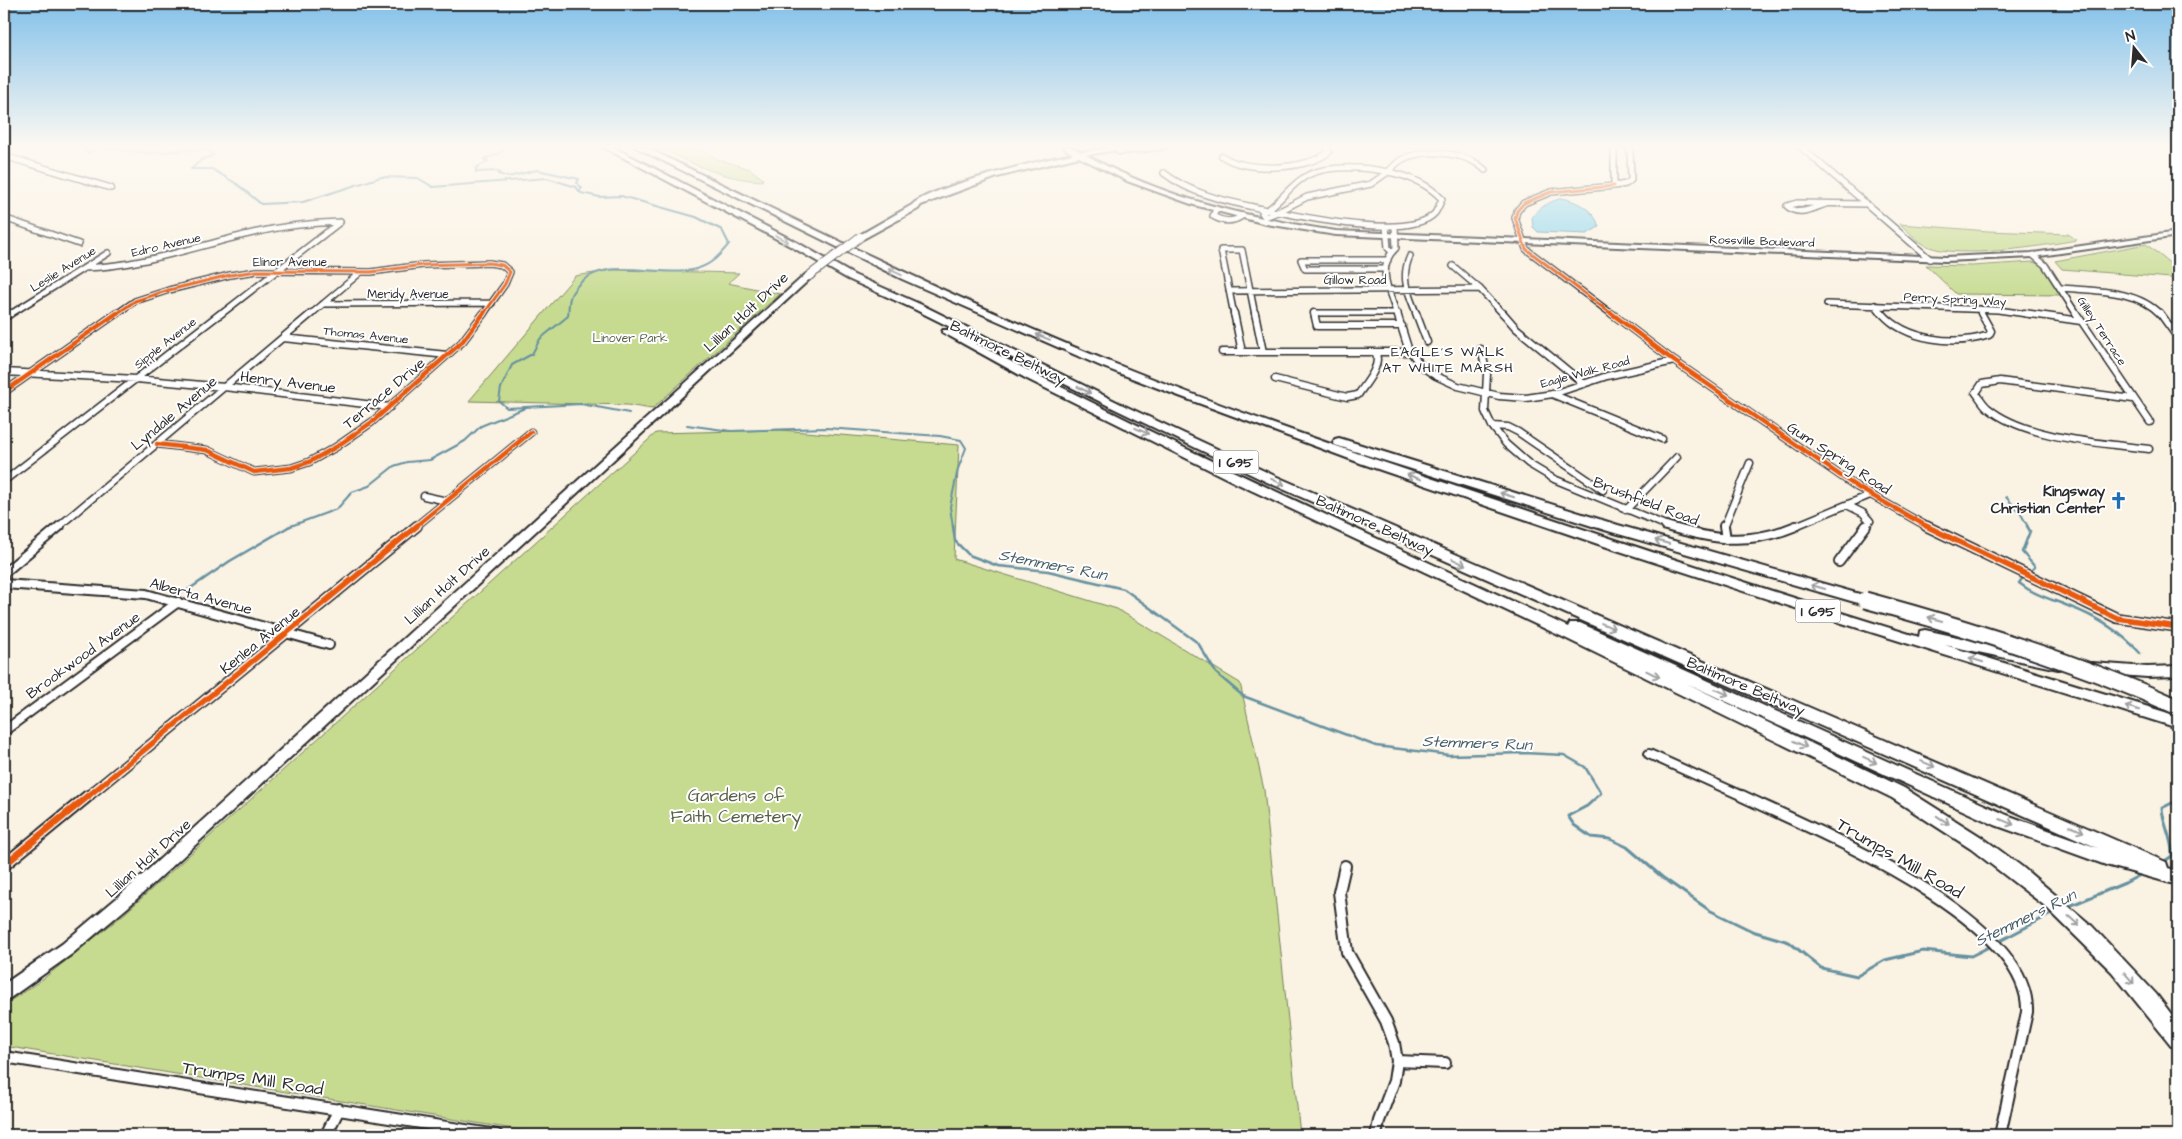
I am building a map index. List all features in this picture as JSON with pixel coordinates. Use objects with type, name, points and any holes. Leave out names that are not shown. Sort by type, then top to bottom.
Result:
[{"type":"highway","name":"Baltimore Beltway","points":[[709,200],[801,248],[851,277],[918,307],[1121,408],[1312,497],[2160,866]]},
{"type":"highway","name":"Baltimore Beltway","points":[[748,200],[898,273],[1123,371],[1185,395],[1460,493],[1760,593],[2178,722]]},
{"type":"highway","points":[[851,277],[872,291],[1031,377],[1877,782],[1953,826],[2025,879],[2096,942],[2141,992],[2178,1038]]},
{"type":"highway","points":[[1089,355],[1260,415],[1459,480],[1638,535],[2035,649],[2118,680],[2178,707]]},
{"type":"highway","points":[[1460,493],[1820,606],[1959,644],[2057,664],[2112,671],[2178,671]]},
{"type":"highway","points":[[1340,526],[1371,537],[1686,676],[1946,796],[2026,830],[2074,847],[2178,878]]},
{"type":"main road","name":"Lillian Holt Drive","points":[[4,993],[51,961],[123,902],[809,276],[860,237],[927,200]]},
{"type":"main road","name":"Rossville Boulevard","points":[[1190,200],[1242,216],[1336,233],[1930,259],[2033,255],[2178,234]]},
{"type":"main road","name":"Rossville Boulevard","points":[[1203,200],[1222,206],[1338,229],[1343,232]]},
{"type":"street","points":[[1227,200],[1266,214],[1277,212],[1344,223],[1386,226],[1426,220],[1436,214],[1441,206],[1442,200]]},
{"type":"street","points":[[1266,214],[1281,200]]},
{"type":"street","points":[[1282,200],[1291,203]]},
{"type":"street","points":[[1277,212],[1298,200]]},
{"type":"street","points":[[1523,242],[1515,218],[1520,207],[1530,200]]},
{"type":"street","points":[[1863,200],[1930,259]]},
{"type":"street","points":[[1826,204],[1799,212],[1789,209],[1787,206],[1797,203],[1867,204]]},
{"type":"street","points":[[4,218],[79,244]]},
{"type":"street","name":"Edro Avenue","points":[[84,268],[117,266],[281,227],[314,222],[340,222]]},
{"type":"street","name":"Sipple Avenue","points":[[4,481],[340,222]]},
{"type":"street","points":[[1386,226],[1388,248],[1391,252]]},
{"type":"street","points":[[1395,226],[1396,236]]},
{"type":"street","name":"Eagle Walk Road","points":[[1396,236],[1396,248],[1391,252],[1388,260],[1385,281],[1398,313],[1410,352],[1419,364],[1438,377],[1460,387],[1485,393],[1523,397],[1552,394],[1614,374],[1674,361]]},
{"type":"street","name":"Gum Spring Road","points":[[1523,242],[1526,248],[1552,269],[1674,361],[1830,470],[1870,495],[1926,526],[2117,618],[2178,627]]},
{"type":"street","points":[[1242,352],[1221,250],[1242,250],[1252,291],[1263,352]]},
{"type":"street","name":"Leslie Avenue","points":[[4,318],[108,253]]},
{"type":"street","name":"Gilley Terrace","points":[[2033,255],[2045,265],[2132,398],[2150,422]]},
{"type":"street","points":[[1410,256],[1404,269],[1407,290],[1427,342]]},
{"type":"street","points":[[1386,269],[1304,270],[1301,260],[1388,260]]},
{"type":"street","name":"Elinor Avenue","points":[[4,392],[127,306],[143,298],[230,274],[257,271],[361,272],[385,271],[423,265],[498,264],[507,268],[510,272],[492,303]]},
{"type":"street","points":[[1453,266],[1480,289],[1516,328],[1584,384]]},
{"type":"street","name":"Lyndale Avenue","points":[[4,573],[361,272]]},
{"type":"street","points":[[2061,288],[2120,295],[2144,303],[2159,313],[2178,338]]},
{"type":"street","name":"Gillow Road","points":[[1229,291],[1480,289]]},
{"type":"street","name":"Meridy Avenue","points":[[323,304],[492,303]]},
{"type":"street","name":"Terrace Drive","points":[[157,444],[200,448],[217,454],[248,470],[272,472],[300,466],[353,436],[390,407],[470,335],[492,303]]},
{"type":"street","name":"Perry Spring Way","points":[[1827,304],[1979,309],[2081,321]]},
{"type":"street","points":[[1875,306],[1891,323],[1904,331],[1930,338],[1957,339],[1977,339],[1989,335],[1990,327],[1979,309]]},
{"type":"street","points":[[1398,313],[1314,313],[1317,326],[1402,326]]},
{"type":"street","name":"Thomas Avenue","points":[[283,338],[447,355]]},
{"type":"street","name":"Brushfield Road","points":[[1482,349],[1488,374],[1485,411],[1492,426],[1512,450],[1540,471],[1626,510],[1703,537],[1753,539],[1774,535],[1870,495]]},
{"type":"street","points":[[1222,352],[1410,352]]},
{"type":"street","points":[[1275,379],[1347,397],[1353,396],[1360,393],[1377,365],[1378,357],[1375,352]]},
{"type":"street","name":"Henry Avenue","points":[[4,372],[136,379],[224,387],[390,407]]},
{"type":"street","points":[[2132,398],[2000,381],[1982,384],[1976,393],[1979,400],[2009,422],[2034,431],[2149,449]]},
{"type":"street","points":[[1552,394],[1662,439]]},
{"type":"street","points":[[1492,426],[1508,427],[1518,432],[1603,490]]},
{"type":"street","name":"Kenlea Avenue","points":[[4,866],[531,432]]},
{"type":"street","points":[[1626,510],[1677,457]]},
{"type":"street","points":[[1726,539],[1724,526],[1750,463]]},
{"type":"street","points":[[424,496],[447,501]]},
{"type":"street","points":[[1839,562],[1870,520],[1863,513],[1847,504]]},
{"type":"street","name":"Alberta Avenue","points":[[4,584],[146,594],[329,645]]},
{"type":"street","name":"Brookwood Avenue","points":[[4,731],[178,602]]},
{"type":"street","name":"Trumps Mill Road","points":[[1649,754],[1692,772],[1882,864],[1960,912],[2002,952],[2022,982],[2028,1006],[2000,1135]]},
{"type":"street","points":[[1345,866],[1339,892],[1347,952],[1386,1021],[1394,1043],[1397,1061],[1394,1081],[1379,1121],[1376,1135]]},
{"type":"street","name":"Trumps Mill Road","points":[[4,1057],[497,1135]]},
{"type":"street","points":[[1397,1061],[1445,1063]]},
{"type":"street","points":[[326,1135],[339,1109]]},
{"type":"green space","points":[[1900,224],[1988,231],[2068,234],[2077,240],[2000,250],[1959,252],[1927,246],[1916,239]]},
{"type":"green space","points":[[2146,244],[2178,270],[2178,286],[2171,278],[2062,269],[2055,261]]},
{"type":"green space","points":[[2033,262],[2049,268],[2064,295],[1956,294],[1926,265],[1972,266]]},
{"type":"green space","name":"Linover Park","points":[[613,270],[739,273],[728,283],[780,294],[652,409],[627,405],[469,401],[575,276]]},
{"type":"green space","name":"Gardens of Faith Cemetery","points":[[781,430],[959,445],[954,559],[1117,609],[1240,683],[1264,790],[1300,1135],[550,1135],[4,1046],[4,1005],[43,979],[124,914],[656,433]]},
{"type":"water","points":[[1569,200],[1586,208],[1594,216],[1599,227],[1587,234],[1538,232],[1533,227],[1532,216],[1546,204],[1554,201]]},
{"type":"waterway","name":"Stemmers Run","points":[[256,200],[261,204],[309,200]]},
{"type":"waterway","name":"Stemmers Run","points":[[629,413],[581,404],[507,408],[499,401],[501,388],[512,365],[532,354],[540,339],[568,316],[571,295],[583,280],[597,273],[612,269],[681,271],[696,269],[706,265],[718,256],[729,244],[722,230],[696,217],[636,200]]},
{"type":"waterway","points":[[289,527],[337,509],[352,492],[369,486],[394,466],[407,462],[430,460],[465,441],[481,426],[525,408]]},
{"type":"waterway","name":"Stemmers Run","points":[[687,425],[731,431],[826,428],[940,436],[961,440],[966,448],[958,469],[950,507],[953,527]]},
{"type":"waterway","points":[[2006,497],[2021,514],[2028,527]]},
{"type":"waterway","name":"Stemmers Run","points":[[953,526],[955,541],[969,555],[998,566],[1048,571],[1124,589],[1198,643],[1216,673],[1243,696],[1376,746],[1449,755],[1524,753],[1564,755],[1585,767],[1601,793],[1598,796]]},
{"type":"waterway","points":[[2027,526],[2030,531],[2022,552],[2035,567],[2028,573]]},
{"type":"waterway","points":[[185,592],[230,561],[289,527]]},
{"type":"waterway","points":[[2024,576],[2019,583],[2025,587],[2098,620],[2125,638],[2140,653]]},
{"type":"waterway","name":"Stemmers Run","points":[[1598,796],[1587,806],[1568,816],[1574,825],[1591,837],[1610,839],[1627,847],[1662,877],[1709,910],[1752,931],[1789,942],[1821,968],[1857,976],[1885,960],[1923,951],[1971,956],[1993,945]]},
{"type":"waterway","name":"Stemmers Run","points":[[2162,863],[2172,856],[2162,808],[2178,800]]},
{"type":"waterway","name":"Stemmers Run","points":[[2067,907],[2144,873]]},
{"type":"waterway","name":"Stemmers Run","points":[[1998,942],[2055,912]]},
{"type":"cycle path","points":[[1530,200],[1524,203],[1517,211],[1515,218],[1526,249],[1674,361],[1857,487],[1926,526],[2117,618],[2178,627]]},
{"type":"cycle path","points":[[4,392],[135,301],[169,290],[230,275],[257,271],[371,272],[423,265],[489,263],[502,265],[510,272],[505,284],[492,303],[462,342],[372,422],[336,447],[309,462],[291,468],[254,472],[207,450],[157,444]]},
{"type":"cycle path","points":[[4,865],[531,432]]},
{"type":"place","name":"Kingsway Christian Center","points":[[2119,500]]},
{"type":"district","name":"EAGLE'S WALK AT WHITE MARSH","points":[[1448,360]]}]
